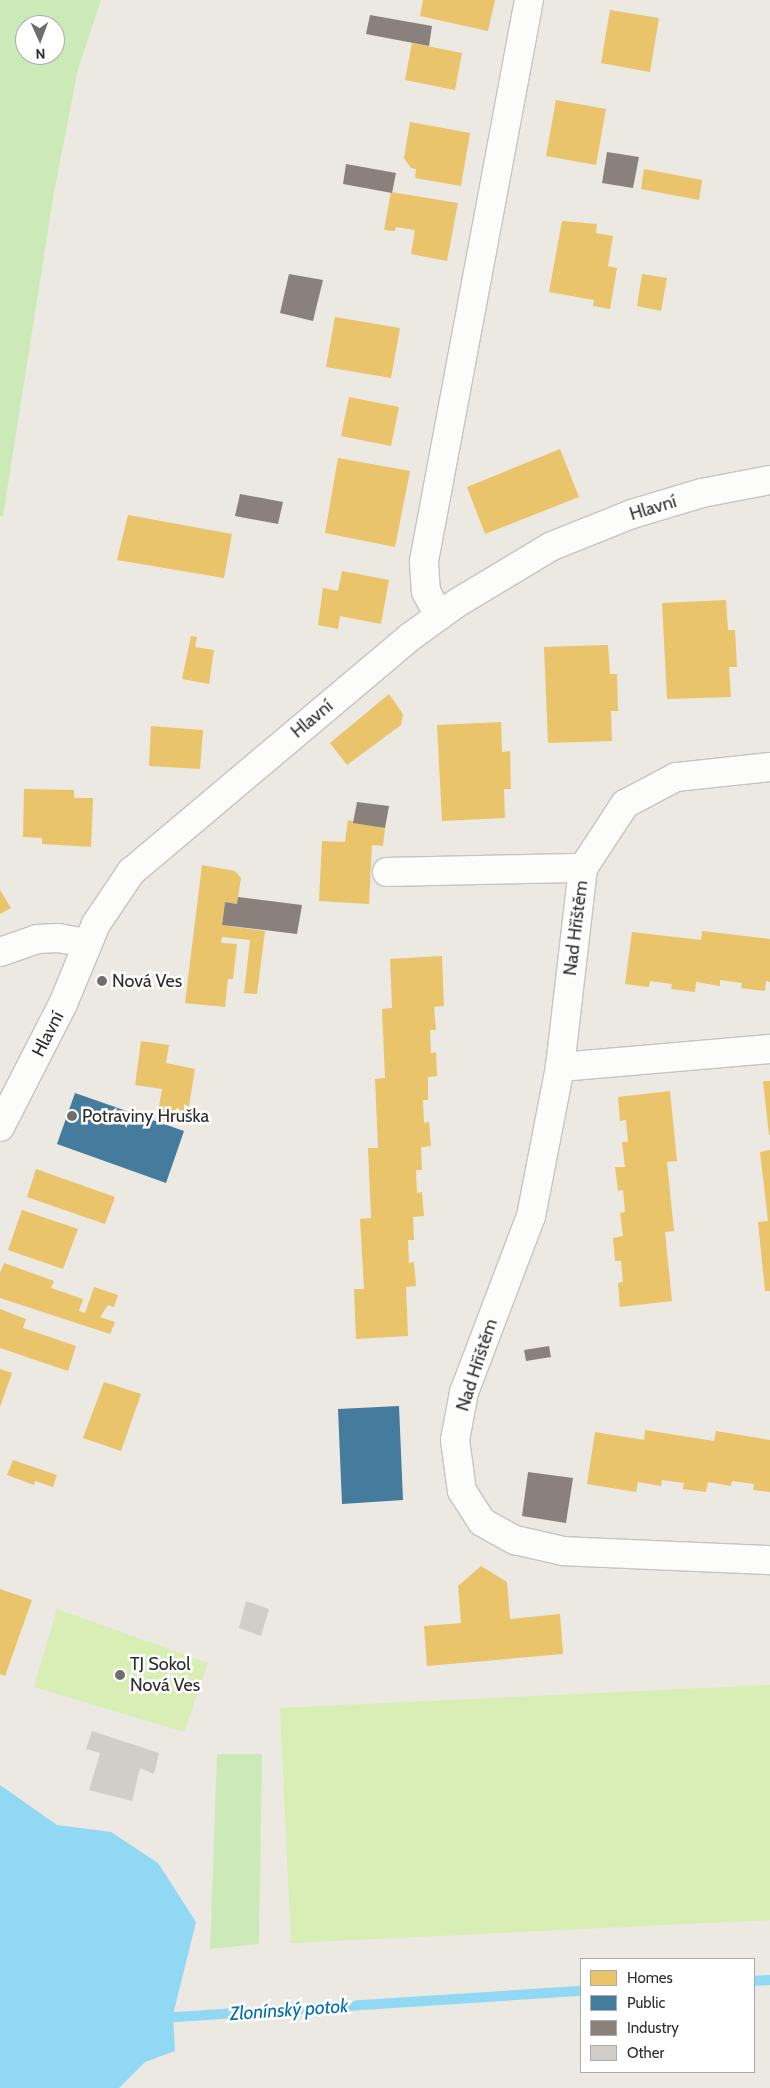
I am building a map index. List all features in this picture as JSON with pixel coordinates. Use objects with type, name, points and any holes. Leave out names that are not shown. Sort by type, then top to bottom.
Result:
[{"type":"street","points":[[440,616],[426,592],[424,561],[530,0]]},
{"type":"street","name":"Hlavní","points":[[0,1128],[63,1004],[87,943],[110,899],[131,872],[410,636],[552,546],[632,514],[702,494],[770,480]]},
{"type":"street","name":"Nad Hřištěm","points":[[770,767],[676,777],[626,804],[583,868],[560,1067],[531,1216],[464,1392],[455,1440],[462,1491],[482,1522],[515,1540],[563,1551],[770,1560]]},
{"type":"street","points":[[387,872],[583,868]]},
{"type":"street","points":[[0,952],[37,938],[58,938],[87,943]]},
{"type":"street","points":[[560,1067],[770,1049]]},
{"type":"green space","points":[[0,0],[101,0],[78,69],[54,192],[3,516],[0,516]]},
{"type":"green space","name":"TJ Sokol Nová Ves","points":[[57,1609],[208,1663],[184,1732],[34,1687]]},
{"type":"green space","points":[[770,1685],[770,1920],[291,1943],[280,1708]]},
{"type":"green space","points":[[217,1754],[262,1754],[259,1944],[210,1949]]},
{"type":"water","points":[[0,1785],[57,1825],[111,1832],[158,1863],[196,1922],[173,2015],[175,2051],[145,2062],[119,2088],[0,2088]]},
{"type":"building: Homes","points":[[423,0],[495,0],[488,31],[420,16]]},
{"type":"building: Homes","points":[[610,10],[659,18],[650,72],[601,63]]},
{"type":"building: Homes","points":[[412,43],[462,53],[455,90],[405,80]]},
{"type":"building: Homes","points":[[556,100],[606,109],[596,165],[546,156]]},
{"type":"building: Homes","points":[[410,122],[470,133],[461,186],[415,178],[416,169],[411,168],[404,158]]},
{"type":"building: Homes","points":[[644,169],[702,180],[699,200],[641,189]]},
{"type":"building: Homes","points":[[391,192],[458,203],[447,261],[411,254],[415,230],[396,227],[395,231],[384,230]]},
{"type":"building: Homes","points":[[562,221],[597,224],[596,233],[613,236],[608,266],[617,268],[610,309],[593,306],[594,300],[549,292]]},
{"type":"building: Homes","points":[[642,274],[667,278],[661,311],[637,306]]},
{"type":"building: Homes","points":[[335,317],[400,328],[391,378],[326,367]]},
{"type":"building: Homes","points":[[349,397],[399,407],[391,446],[341,436]]},
{"type":"building: Homes","points":[[560,449],[579,497],[485,534],[467,487]]},
{"type":"building: Homes","points":[[338,458],[410,471],[395,547],[325,533]]},
{"type":"building: Homes","points":[[128,515],[232,534],[224,578],[117,560]]},
{"type":"building: Homes","points":[[342,571],[389,580],[381,624],[340,616],[338,629],[318,625],[323,588],[338,591]]},
{"type":"building: Homes","points":[[726,600],[728,630],[735,630],[737,667],[729,667],[731,697],[667,699],[662,603]]},
{"type":"building: Homes","points":[[191,636],[197,637],[195,647],[214,650],[209,684],[182,679]]},
{"type":"building: Homes","points":[[608,645],[610,674],[617,674],[618,711],[611,711],[612,741],[548,743],[544,647]]},
{"type":"building: Homes","points":[[389,694],[403,714],[401,725],[347,765],[330,743]]},
{"type":"building: Homes","points":[[501,722],[502,752],[510,751],[511,789],[504,789],[505,818],[442,821],[437,725]]},
{"type":"building: Homes","points":[[151,726],[203,730],[200,769],[149,766]]},
{"type":"building: Homes","points":[[24,789],[74,790],[74,798],[93,798],[91,847],[42,844],[42,838],[23,837]]},
{"type":"building: Homes","points":[[348,820],[385,828],[383,846],[372,845],[369,904],[319,901],[322,841],[345,842]]},
{"type":"building: Homes","points":[[202,865],[235,871],[241,878],[237,904],[225,902],[222,925],[265,931],[257,994],[244,993],[250,940],[222,937],[221,943],[237,944],[233,979],[228,979],[225,1007],[185,1003]]},
{"type":"building: Homes","points":[[0,890],[11,908],[0,914]]},
{"type":"building: Homes","points":[[702,931],[770,939],[770,982],[766,981],[765,991],[741,988],[742,983],[720,980],[720,986],[696,982],[695,992],[671,989],[672,984],[650,981],[649,987],[625,984],[632,932],[701,940]]},
{"type":"building: Homes","points":[[442,956],[444,1006],[434,1007],[436,1030],[430,1030],[431,1053],[436,1052],[437,1076],[428,1077],[428,1100],[423,1100],[424,1123],[429,1122],[431,1146],[421,1147],[422,1170],[416,1170],[417,1193],[422,1192],[424,1216],[413,1217],[414,1240],[408,1240],[409,1263],[414,1262],[416,1286],[406,1287],[408,1336],[356,1339],[354,1289],[364,1289],[360,1219],[371,1218],[368,1148],[378,1148],[375,1079],[385,1078],[382,1009],[392,1008],[390,959]]},
{"type":"building: Homes","points":[[141,1041],[169,1045],[166,1063],[195,1069],[186,1124],[157,1118],[162,1089],[135,1085]]},
{"type":"building: Homes","points":[[763,1081],[770,1081],[770,1135],[769,1135]]},
{"type":"building: Homes","points":[[670,1091],[677,1161],[667,1162],[674,1231],[665,1232],[672,1301],[620,1307],[618,1283],[623,1282],[621,1261],[615,1261],[613,1238],[623,1236],[620,1213],[625,1212],[623,1190],[618,1191],[615,1167],[625,1167],[622,1142],[628,1142],[626,1120],[620,1121],[618,1097]]},
{"type":"building: Homes","points":[[770,1150],[770,1291],[765,1291],[758,1222],[768,1221],[760,1152]]},
{"type":"building: Homes","points":[[36,1169],[115,1197],[105,1224],[27,1197]]},
{"type":"building: Homes","points":[[22,1210],[78,1229],[63,1269],[8,1250]]},
{"type":"building: Homes","points":[[4,1263],[54,1281],[51,1288],[83,1299],[79,1311],[85,1313],[94,1287],[118,1295],[114,1307],[108,1305],[100,1317],[115,1322],[110,1334],[0,1298],[0,1273]]},
{"type":"building: Homes","points":[[0,1309],[26,1319],[23,1328],[76,1346],[68,1371],[0,1348]]},
{"type":"building: Homes","points":[[0,1369],[12,1373],[0,1407]]},
{"type":"building: Homes","points":[[104,1382],[141,1394],[121,1451],[83,1438]]},
{"type":"building: Homes","points":[[645,1430],[714,1441],[716,1431],[770,1440],[770,1492],[753,1490],[754,1484],[732,1481],[731,1486],[708,1482],[706,1492],[683,1489],[684,1483],[662,1480],[661,1486],[638,1482],[636,1492],[587,1484],[595,1432],[644,1440]]},
{"type":"building: Homes","points":[[13,1460],[57,1475],[53,1487],[35,1481],[34,1485],[7,1475]]},
{"type":"building: Homes","points":[[481,1566],[507,1582],[510,1619],[560,1614],[563,1654],[427,1666],[424,1626],[461,1623],[458,1586]]},
{"type":"building: Homes","points":[[0,1589],[32,1600],[5,1676],[0,1674]]},
{"type":"building: Public","points":[[75,1093],[184,1131],[166,1183],[57,1144]]},
{"type":"building: Public","points":[[399,1406],[403,1500],[342,1504],[338,1409]]},
{"type":"building: Industry","points":[[370,15],[432,26],[429,46],[366,34]]},
{"type":"building: Industry","points":[[607,152],[639,157],[633,188],[602,183]]},
{"type":"building: Industry","points":[[346,164],[396,173],[392,193],[343,184]]},
{"type":"building: Industry","points":[[289,274],[323,280],[313,321],[280,313]]},
{"type":"building: Industry","points":[[240,494],[283,502],[278,524],[235,516]]},
{"type":"building: Industry","points":[[357,802],[389,806],[385,828],[353,823]]},
{"type":"building: Industry","points":[[238,897],[302,905],[297,934],[222,925],[225,902],[237,904]]},
{"type":"building: Industry","points":[[549,1346],[551,1357],[526,1361],[524,1350]]},
{"type":"building: Industry","points":[[528,1472],[573,1478],[566,1523],[522,1516]]},
{"type":"building: Other","points":[[246,1601],[269,1609],[261,1636],[239,1628]]},
{"type":"building: Other","points":[[92,1731],[159,1753],[154,1774],[140,1768],[132,1801],[89,1790],[100,1753],[86,1749]]},
{"type":"waterway","name":"Zlonínský potok","points":[[755,1981],[770,1980]]},
{"type":"waterway","name":"Zlonínský potok","points":[[161,2018],[580,1991]]},
{"type":"place","name":"Nová Ves","points":[[102,981]]},
{"type":"place","name":"Potraviny Hruška","points":[[72,1116]]},
{"type":"place","name":"TJ Sokol Nová Ves","points":[[120,1675]]}]
